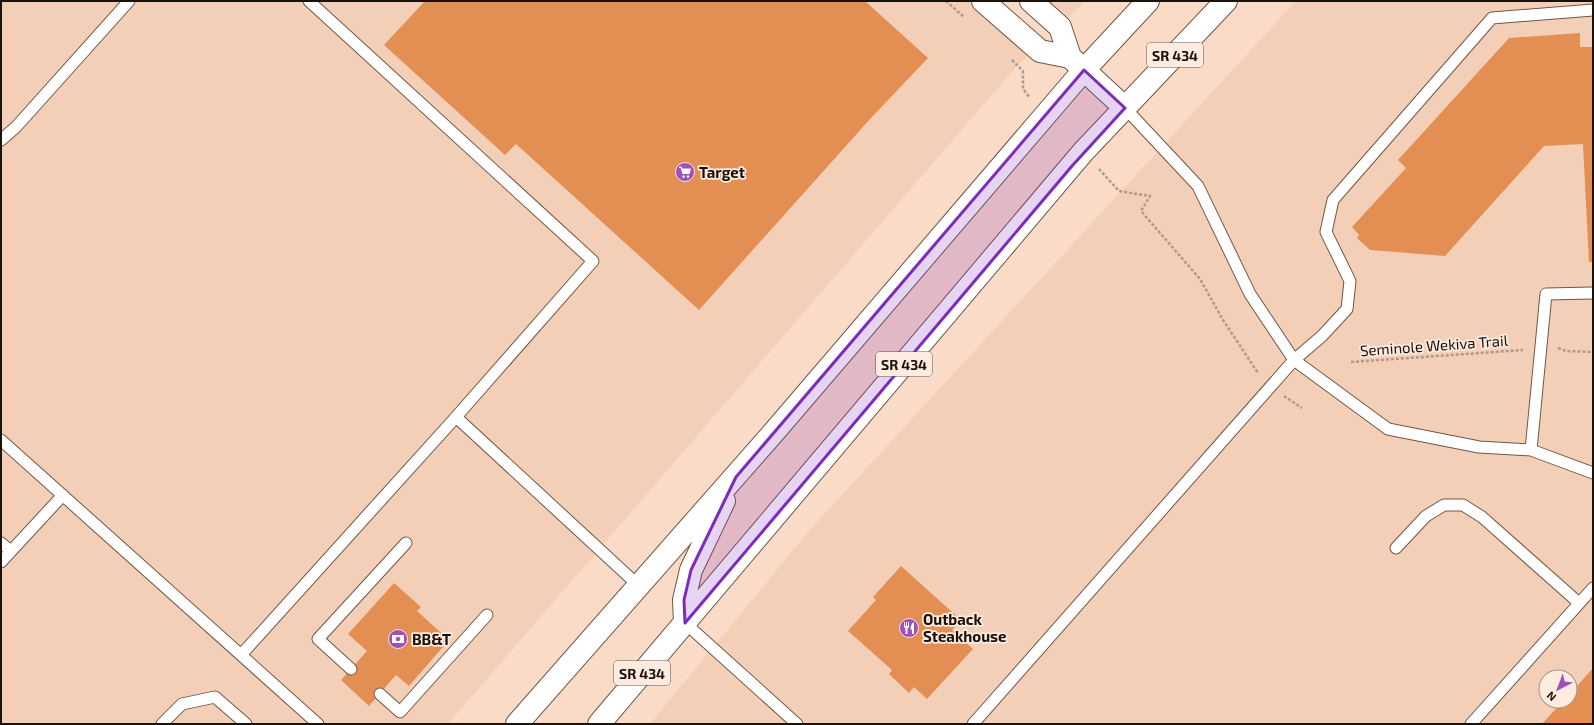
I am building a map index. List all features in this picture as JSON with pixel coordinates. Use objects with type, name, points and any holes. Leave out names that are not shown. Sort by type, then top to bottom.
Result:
[{"type":"main road","points":[[983,1],[1040,51],[1077,63]]},
{"type":"main road","points":[[1031,1],[1060,27],[1077,63],[1125,108]]},
{"type":"main road","points":[[517,724],[736,477],[1077,63],[1148,1]]},
{"type":"main road","name":"SR 434","points":[[599,724],[1072,166],[1226,1]]},
{"type":"main road","points":[[685,622],[684,600],[691,570],[736,477]]},
{"type":"lane","points":[[2,137],[129,1]]},
{"type":"lane","points":[[240,655],[456,417],[593,261],[309,1]]},
{"type":"lane","points":[[973,724],[1294,360],[1322,336],[1347,309],[1350,281],[1326,232],[1333,200],[1492,18],[1593,10]]},
{"type":"lane","points":[[1125,108],[1198,186],[1250,294],[1294,360],[1388,429],[1479,447],[1531,450],[1593,473]]},
{"type":"lane","points":[[1531,450],[1546,294],[1593,293]]},
{"type":"lane","points":[[456,417],[639,586]]},
{"type":"lane","points":[[1,440],[318,724]]},
{"type":"lane","points":[[1,562],[63,495]]},
{"type":"lane","points":[[1396,548],[1426,516],[1444,505],[1463,505],[1482,517],[1579,603]]},
{"type":"lane","points":[[1,543],[11,551]]},
{"type":"lane","points":[[351,669],[318,638],[406,543]]},
{"type":"lane","points":[[1471,724],[1593,588]]},
{"type":"lane","points":[[380,694],[400,712],[487,615]]},
{"type":"lane","points":[[685,622],[797,724]]},
{"type":"lane","points":[[162,724],[182,704],[215,697],[246,724]]},
{"type":"path","points":[[946,1],[969,21]]},
{"type":"path","points":[[1008,56],[1023,71],[1023,89]]},
{"type":"path","points":[[1119,191],[1150,196],[1141,211],[1200,278],[1223,320],[1255,369]]},
{"type":"path","points":[[1559,348],[1566,351],[1593,352]]},
{"type":"path","name":"Seminole Wekiva Trail","points":[[1351,362],[1519,350]]},
{"type":"path","points":[[1280,394],[1302,408]]},
{"type":"highlighted area","points":[[1084,70],[1125,108],[1072,166],[685,623],[684,600],[691,570],[736,477]]},
{"type":"shaded area","points":[[1,1],[988,1],[1038,46],[1016,67],[448,724],[1,724]]},
{"type":"shaded area","points":[[1030,1],[1085,1],[1058,27]]},
{"type":"shaded area","points":[[1296,1],[1593,1],[1593,724],[650,724],[808,532]]},
{"type":"building","name":"Target","points":[[425,1],[865,1],[928,58],[871,118],[699,310],[516,144],[505,155],[384,45]]},
{"type":"building","points":[[1580,33],[1580,47],[1593,47],[1593,262],[1589,262],[1583,144],[1544,146],[1445,256],[1370,250],[1357,238],[1359,235],[1352,227],[1406,168],[1398,160],[1509,38]]},
{"type":"building","points":[[901,566],[961,620],[952,630],[973,649],[927,699],[914,687],[909,693],[889,674],[892,670],[848,631],[876,600],[873,597]]},
{"type":"building","points":[[394,583],[421,607],[417,611],[449,640],[409,686],[396,675],[369,706],[341,680],[367,651],[348,634]]},
{"type":"building","points":[[1593,668],[1593,724],[1542,724],[1556,709],[1578,709],[1578,685]]},
{"type":"place","name":"Target","points":[[685,172]]},
{"type":"place","name":"Outback Steakhouse","points":[[909,628]]},
{"type":"place","name":"BB&T","points":[[398,639]]}]
